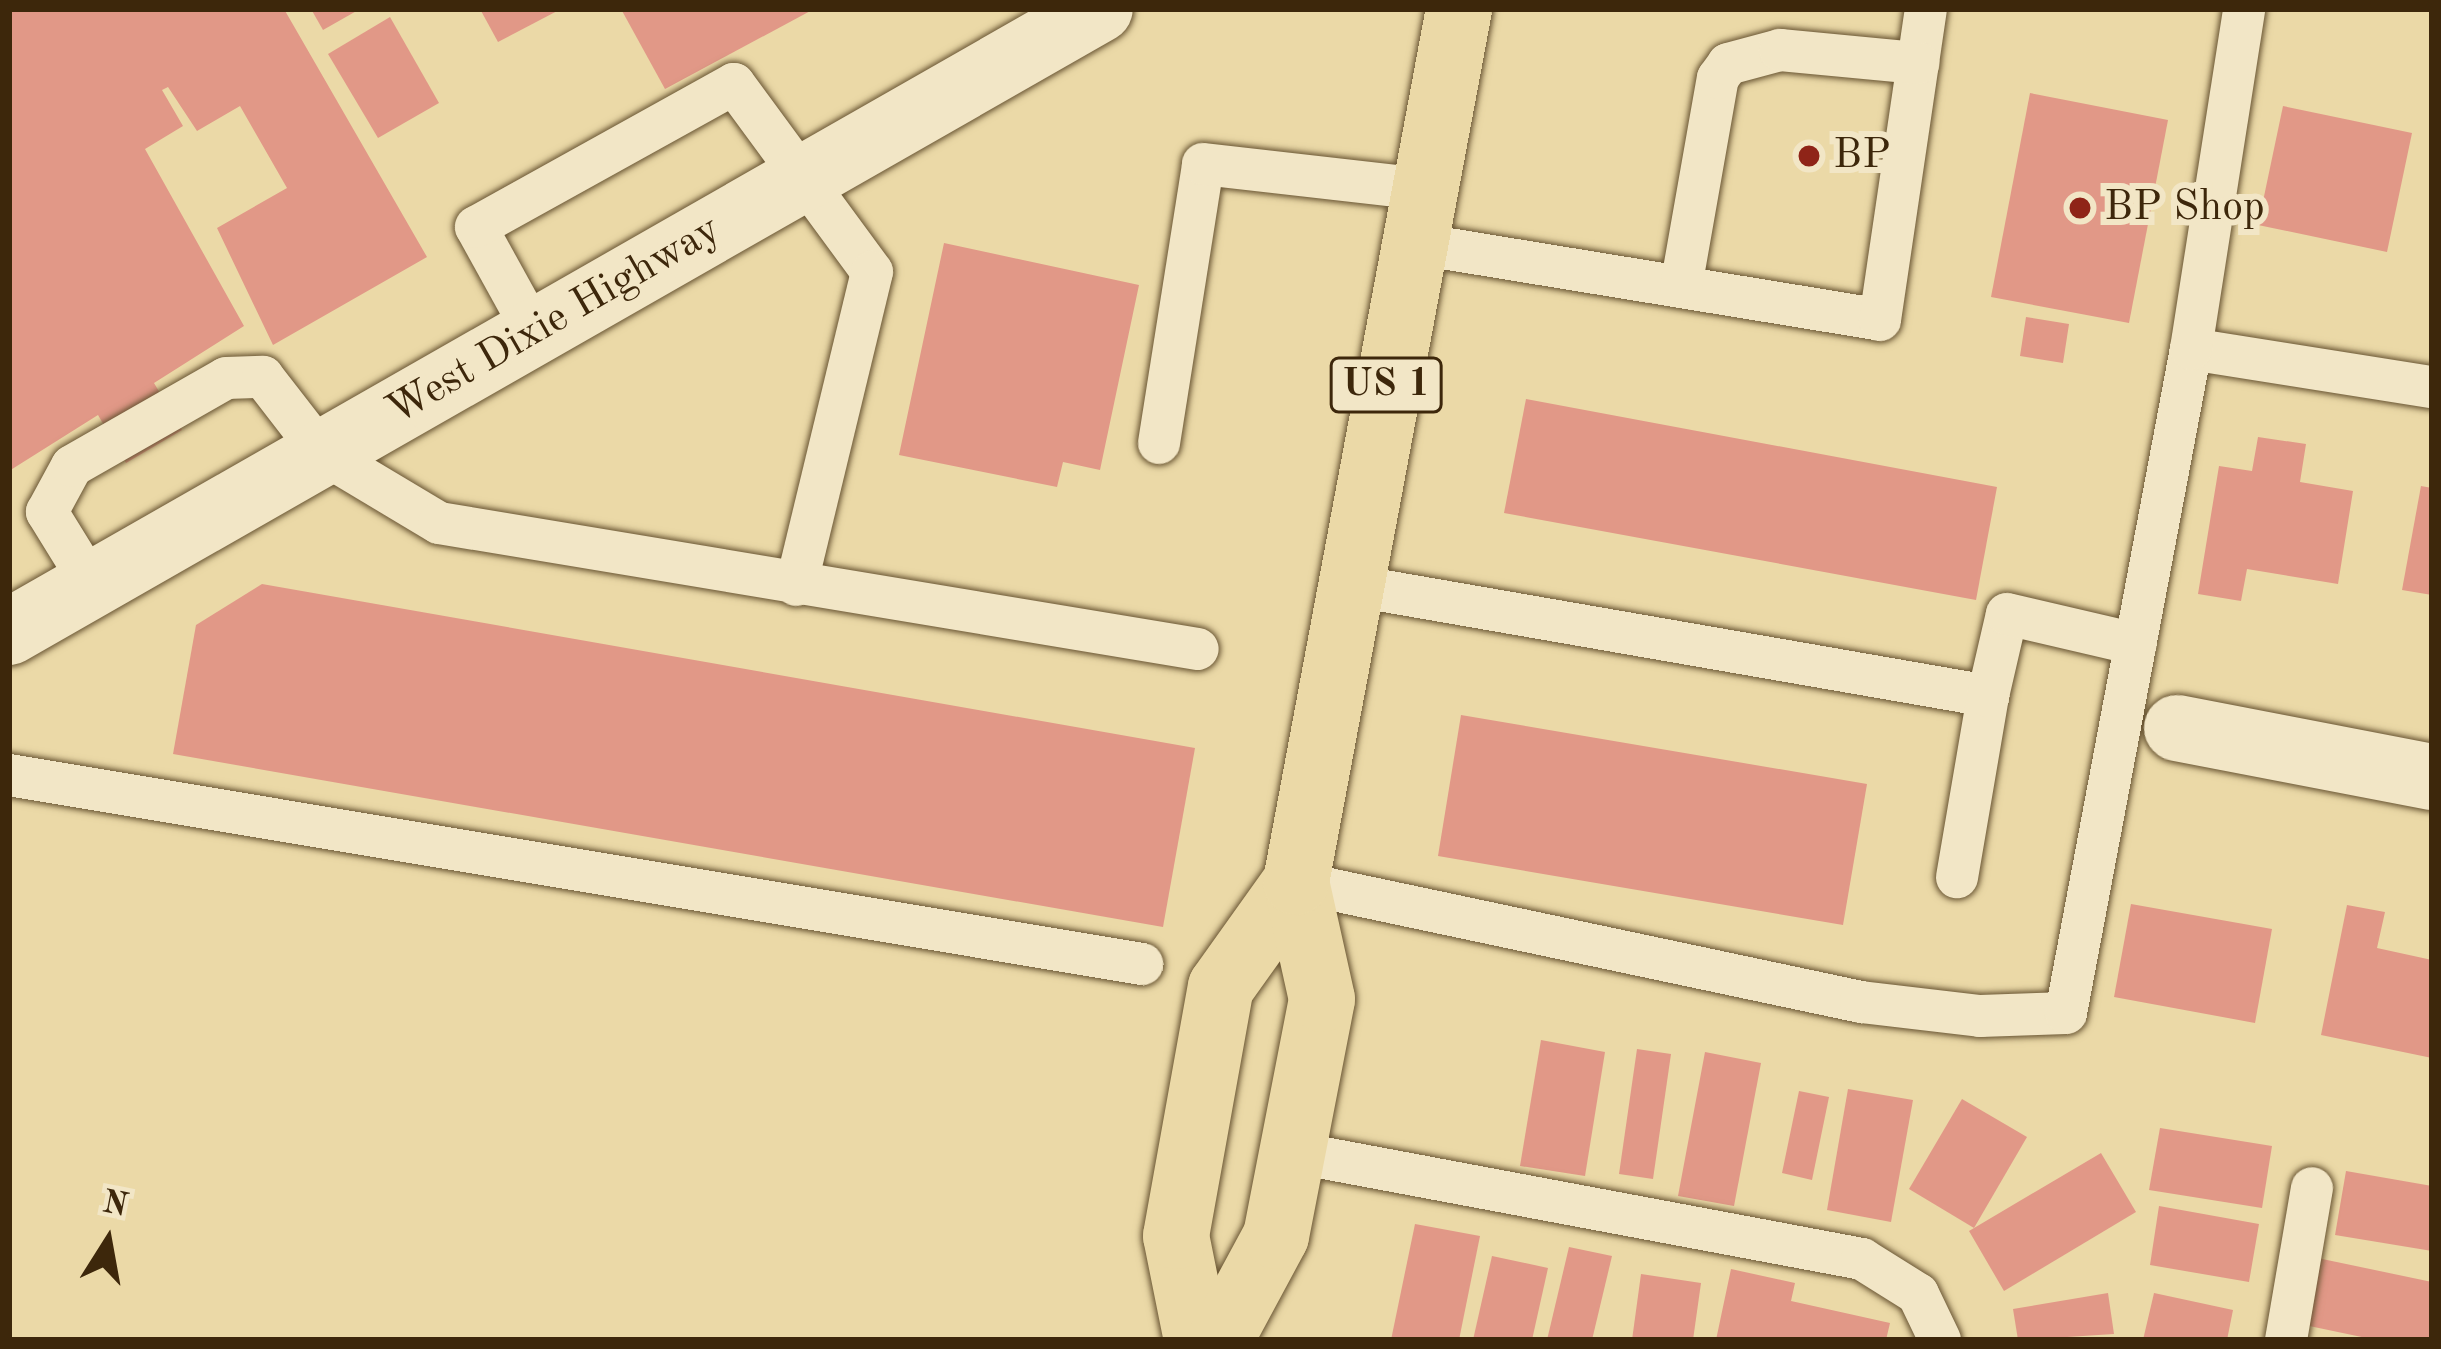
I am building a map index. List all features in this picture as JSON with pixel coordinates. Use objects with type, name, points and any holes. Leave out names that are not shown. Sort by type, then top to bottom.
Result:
[{"type":"main road","name":"West Dixie Highway","points":[[9,632],[1100,9]]},
{"type":"main road","name":"US 1","points":[[1220,1340],[1276,1235],[1322,999],[1296,882],[1459,9]]},
{"type":"main road","points":[[2177,728],[2432,777]]},
{"type":"main road","name":"US 1","points":[[1197,1340],[1177,1236],[1221,987],[1296,882]]},
{"type":"lane","points":[[1159,443],[1204,164],[1681,287],[1880,320],[1926,9]]},
{"type":"lane","points":[[1296,882],[1861,1002],[1980,1016],[2066,1013],[2191,349],[2244,9]]},
{"type":"lane","points":[[1681,287],[1718,79],[1728,64],[1780,50],[1918,63]]},
{"type":"lane","points":[[534,332],[476,227],[734,84],[872,272],[796,585]]},
{"type":"lane","points":[[2191,349],[2432,387]]},
{"type":"lane","points":[[92,584],[47,512],[72,466],[226,378],[263,377],[322,453],[439,524],[1198,649]]},
{"type":"lane","points":[[1350,585],[1988,696]]},
{"type":"lane","points":[[1957,877],[2007,614],[2136,644]]},
{"type":"lane","points":[[9,776],[1142,964]]},
{"type":"lane","points":[[1292,1151],[1862,1259],[1918,1294],[1940,1340]]},
{"type":"lane","points":[[2285,1340],[2312,1188]]},
{"type":"building","points":[[9,9],[284,9],[427,257],[273,345],[217,228],[287,188],[240,106],[197,131],[168,87],[162,90],[183,126],[145,149],[244,326],[154,383],[182,430],[126,463],[98,415],[9,471]]},
{"type":"building","points":[[311,9],[360,9],[323,30]]},
{"type":"building","points":[[480,9],[561,9],[498,42]]},
{"type":"building","points":[[621,9],[814,9],[665,89]]},
{"type":"building","points":[[390,17],[439,103],[378,138],[328,54]]},
{"type":"building","name":"BP Shop","points":[[2030,93],[2168,120],[2129,323],[1991,297]]},
{"type":"building","points":[[2283,106],[2412,133],[2387,252],[2258,225]]},
{"type":"building","points":[[944,243],[1139,285],[1100,470],[1063,462],[1057,487],[899,455]]},
{"type":"building","points":[[2026,317],[2069,324],[2063,363],[2020,356]]},
{"type":"building","points":[[1526,399],[1997,487],[1976,600],[1504,513]]},
{"type":"building","points":[[2258,437],[2306,444],[2300,482],[2353,491],[2338,584],[2247,569],[2241,601],[2198,594],[2219,466],[2252,471]]},
{"type":"building","points":[[2421,486],[2432,488],[2432,595],[2402,590]]},
{"type":"building","points":[[262,584],[1195,748],[1163,927],[173,754],[196,625]]},
{"type":"building","points":[[1461,715],[1867,784],[1843,925],[1438,856]]},
{"type":"building","points":[[2131,904],[2272,929],[2255,1023],[2114,997]]},
{"type":"building","points":[[2347,905],[2385,912],[2377,948],[2432,960],[2432,1058],[2321,1035]]},
{"type":"building","points":[[1541,1040],[1605,1052],[1585,1176],[1520,1166]]},
{"type":"building","points":[[1637,1049],[1671,1054],[1653,1179],[1619,1174]]},
{"type":"building","points":[[1705,1052],[1761,1063],[1734,1206],[1678,1196]]},
{"type":"building","points":[[1848,1089],[1913,1100],[1891,1222],[1827,1210]]},
{"type":"building","points":[[1799,1091],[1829,1097],[1812,1180],[1782,1173]]},
{"type":"building","points":[[1962,1099],[2027,1137],[1974,1228],[1909,1189]]},
{"type":"building","points":[[2160,1128],[2272,1146],[2262,1208],[2149,1190]]},
{"type":"building","points":[[2101,1153],[2136,1212],[2004,1291],[1969,1231]]},
{"type":"building","points":[[2346,1171],[2432,1186],[2432,1251],[2335,1235]]},
{"type":"building","points":[[2159,1206],[2259,1224],[2249,1282],[2150,1265]]},
{"type":"building","points":[[1415,1224],[1480,1236],[1459,1340],[1391,1340]]},
{"type":"building","points":[[1569,1247],[1612,1256],[1592,1340],[1547,1340]]},
{"type":"building","points":[[1492,1256],[1548,1268],[1532,1340],[1473,1340]]},
{"type":"building","points":[[2308,1256],[2432,1282],[2431,1340],[2376,1340],[2295,1323]]},
{"type":"building","points":[[1731,1269],[1795,1283],[1791,1301],[1890,1323],[1886,1340],[1716,1340]]},
{"type":"building","points":[[1641,1274],[1701,1283],[1693,1340],[1632,1340]]},
{"type":"building","points":[[2108,1293],[2114,1334],[2018,1340],[2013,1309]]},
{"type":"building","points":[[2154,1293],[2233,1310],[2227,1340],[2143,1340]]},
{"type":"place","name":"BP","points":[[1809,156]]},
{"type":"place","name":"BP Shop","points":[[2080,208]]}]
